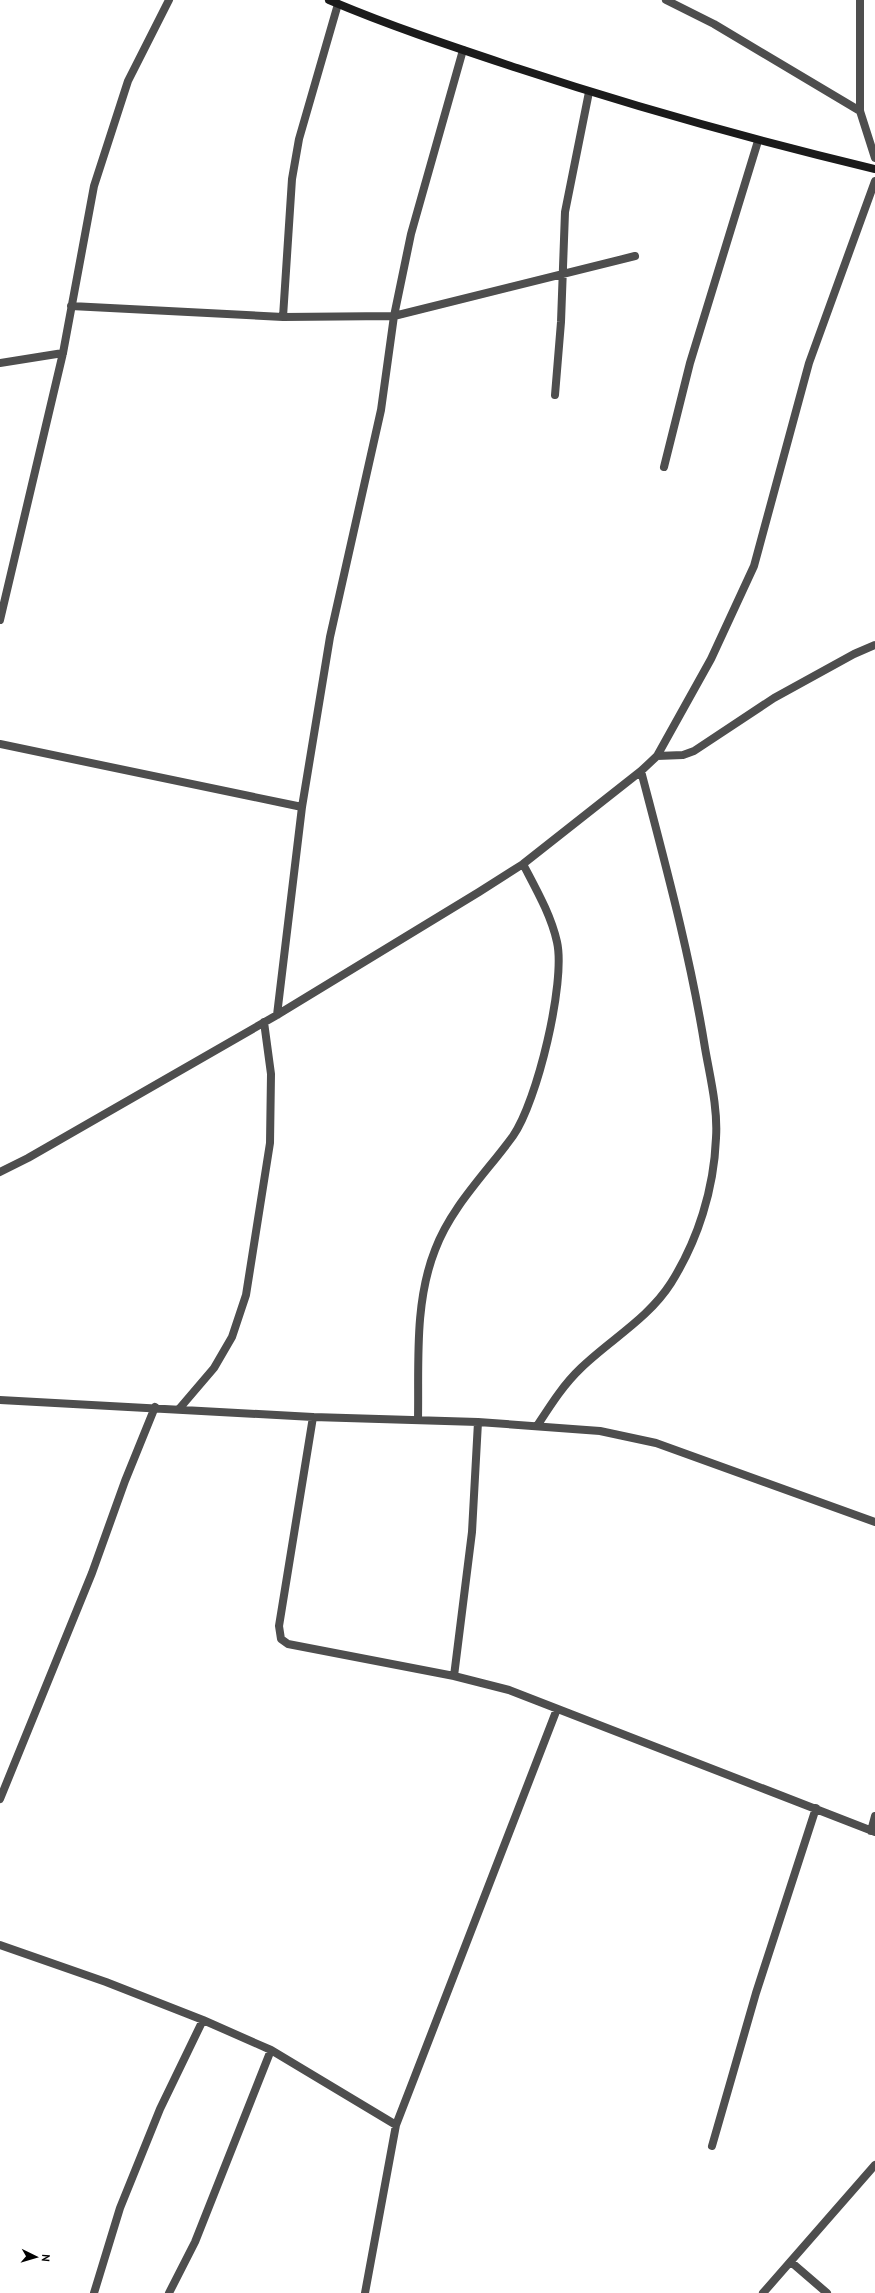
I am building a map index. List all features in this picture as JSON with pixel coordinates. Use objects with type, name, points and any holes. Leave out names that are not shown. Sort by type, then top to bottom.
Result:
[{"type":"street","points":[[0,620],[63,353],[94,186],[128,80],[169,0]]},
{"type":"street","points":[[329,0],[463,50],[589,92],[758,141],[875,169]]},
{"type":"street","points":[[666,0],[714,24],[860,112]]},
{"type":"street","points":[[860,0],[860,112],[875,158]]},
{"type":"street","points":[[283,317],[287,239],[299,139],[338,4]]},
{"type":"street","points":[[277,1015],[302,806],[330,637],[381,410],[394,316],[411,234],[463,50]]},
{"type":"street","points":[[555,395],[562,322],[562,274],[565,212],[589,92]]},
{"type":"street","points":[[664,467],[690,363],[758,141]]},
{"type":"street","points":[[0,1172],[28,1158],[277,1015],[523,864],[641,771],[657,756],[711,659],[754,566],[809,363],[875,180]]},
{"type":"street","points":[[71,306],[283,317],[394,316],[634,256]]},
{"type":"street","points":[[0,363],[63,353]]},
{"type":"street","points":[[657,756],[683,755],[694,751],[774,698],[854,654],[875,645]]},
{"type":"street","points":[[0,744],[302,806]]},
{"type":"street","points":[[537,1426],[562,1389],[581,1368],[642,1317],[670,1283],[697,1232],[710,1186],[716,1137],[715,1110],[700,1016],[678,915],[641,771]]},
{"type":"street","points":[[418,1420],[422,1309],[426,1278],[435,1249],[454,1215],[482,1174],[514,1135],[534,1088],[550,1032],[560,974],[557,942],[542,901],[523,864]]},
{"type":"street","points":[[179,1409],[214,1368],[232,1337],[246,1295],[270,1143],[271,1074],[264,1022]]},
{"type":"street","points":[[0,1400],[156,1407],[313,1417],[478,1422],[600,1431],[656,1443],[875,1522]]},
{"type":"street","points":[[0,1798],[89,1580],[125,1481],[156,1407]]},
{"type":"street","points":[[313,1417],[279,1626],[281,1640],[288,1644],[454,1676],[509,1690],[873,1831],[875,1816]]},
{"type":"street","points":[[454,1676],[472,1532],[478,1422]]},
{"type":"street","points":[[365,2293],[396,2125],[557,1709]]},
{"type":"street","points":[[712,2146],[754,2001],[816,1808]]},
{"type":"street","points":[[0,1947],[203,2020],[271,2050],[396,2125]]},
{"type":"street","points":[[94,2293],[120,2208],[154,2123],[203,2020]]},
{"type":"street","points":[[169,2293],[196,2242],[271,2050]]},
{"type":"street","points":[[763,2293],[875,2165]]},
{"type":"street","points":[[791,2262],[827,2293]]}]
